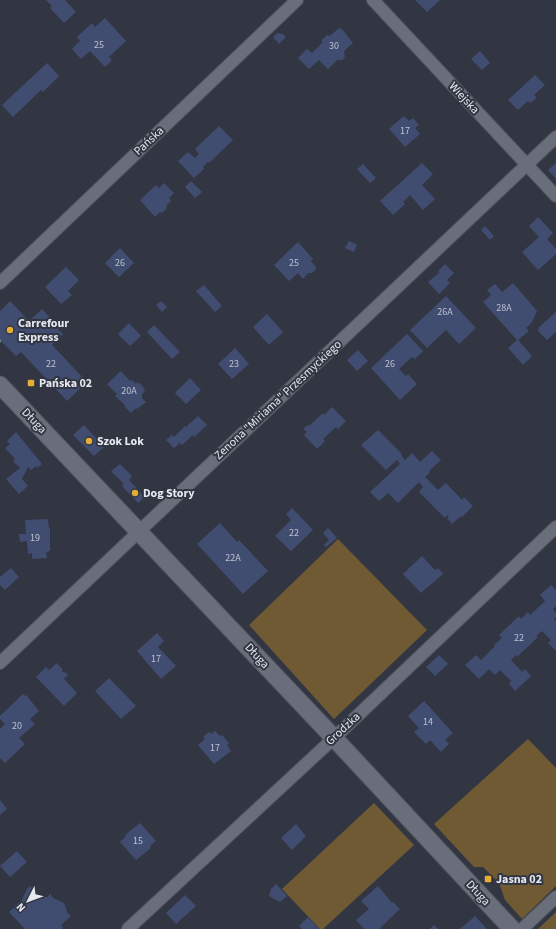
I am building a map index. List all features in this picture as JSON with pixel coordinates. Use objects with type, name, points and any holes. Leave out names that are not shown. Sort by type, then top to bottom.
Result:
[{"type":"street","name":"Pańska","points":[[0,283],[297,0]]},
{"type":"street","name":"Wiejska","points":[[373,0],[556,196]]},
{"type":"street","name":"Zenona \"Miriama\" Przesmyckiego","points":[[0,663],[556,137]]},
{"type":"street","name":"Długa","points":[[0,385],[334,738],[512,929]]},
{"type":"street","name":"Grodzka","points":[[128,929],[334,738],[556,527]]},
{"type":"street","points":[[522,929],[556,897]]},
{"type":"shaded area","points":[[338,539],[427,630],[334,719],[249,625]]},
{"type":"shaded area","points":[[528,739],[556,768],[556,886],[522,919],[505,900],[499,883],[483,867],[474,867],[434,824]]},
{"type":"shaded area","points":[[374,803],[414,845],[323,929],[320,929],[282,889]]},
{"type":"shaded area","points":[[556,912],[556,929],[538,929]]},
{"type":"building","points":[[46,0],[65,0],[76,12],[64,23],[50,8],[52,6]]},
{"type":"building","points":[[415,0],[440,0],[427,12]]},
{"type":"building","points":[[105,18],[126,41],[109,57],[112,60],[105,67],[90,51],[81,59],[72,49],[80,41],[77,37],[92,23],[95,27]]},
{"type":"building","points":[[339,28],[342,29],[353,43],[344,51],[345,57],[342,60],[337,60],[328,69],[319,60],[309,69],[298,58],[307,49],[312,53],[322,43],[322,40],[327,35],[330,36]]},
{"type":"building","points":[[278,33],[283,34],[286,37],[279,44],[273,37]]},
{"type":"building","points":[[480,51],[490,63],[482,70],[471,59]]},
{"type":"building","points":[[47,63],[59,76],[43,92],[41,90],[13,117],[2,105]]},
{"type":"building","points":[[535,75],[545,85],[534,95],[537,98],[530,103],[528,101],[518,110],[508,100]]},
{"type":"building","points":[[404,116],[409,121],[413,118],[419,125],[415,128],[420,134],[405,147],[389,129]]},
{"type":"building","points":[[219,126],[233,140],[209,163],[208,162],[203,167],[204,169],[194,178],[178,161],[188,152],[195,158],[199,154],[195,149]]},
{"type":"building","points":[[422,163],[433,174],[422,185],[435,199],[423,210],[410,195],[403,202],[405,204],[393,215],[380,201]]},
{"type":"building","points":[[556,163],[556,179],[548,170]]},
{"type":"building","points":[[363,164],[376,178],[370,183],[357,169]]},
{"type":"building","points":[[191,181],[202,192],[195,198],[185,187]]},
{"type":"building","points":[[164,183],[174,193],[169,198],[171,201],[166,206],[167,208],[155,217],[140,200],[156,185],[159,188]]},
{"type":"building","points":[[538,217],[553,233],[547,239],[556,249],[556,254],[538,270],[522,252],[539,237],[529,226]]},
{"type":"building","points":[[485,226],[494,236],[490,240],[481,230]]},
{"type":"building","points":[[349,241],[357,245],[354,252],[345,248]]},
{"type":"building","points":[[298,242],[313,259],[311,261],[316,269],[312,273],[308,273],[303,279],[298,273],[289,281],[274,265]]},
{"type":"building","points":[[120,248],[134,263],[119,277],[105,263]]},
{"type":"building","points":[[445,264],[454,273],[447,280],[450,283],[439,294],[428,282],[440,272],[438,271]]},
{"type":"building","points":[[66,267],[79,280],[68,291],[72,295],[61,304],[45,287]]},
{"type":"building","points":[[513,283],[537,311],[532,322],[526,328],[529,331],[518,340],[532,356],[523,365],[508,348],[517,340],[483,302],[491,295],[487,290],[495,284],[502,292]]},
{"type":"building","points":[[204,285],[222,306],[215,312],[196,291]]},
{"type":"building","points":[[446,296],[476,328],[459,344],[446,330],[427,348],[410,330]]},
{"type":"building","points":[[10,301],[29,321],[42,309],[53,321],[52,323],[63,334],[52,345],[87,382],[67,401],[21,352],[16,356],[0,340],[0,311]]},
{"type":"building","points":[[161,301],[167,307],[162,312],[156,305]]},
{"type":"building","points":[[556,312],[556,332],[547,340],[538,331],[539,327]]},
{"type":"building","points":[[267,314],[283,332],[269,345],[253,327]]},
{"type":"building","points":[[129,323],[141,336],[130,346],[118,334]]},
{"type":"building","points":[[154,325],[180,352],[172,359],[147,332]]},
{"type":"building","points":[[407,334],[423,351],[415,359],[412,357],[399,369],[406,376],[408,374],[417,384],[400,400],[371,368]]},
{"type":"building","points":[[235,348],[249,364],[232,379],[218,364]]},
{"type":"building","points":[[358,350],[368,361],[357,371],[347,360]]},
{"type":"building","points":[[121,371],[130,381],[132,380],[136,384],[137,382],[142,385],[145,391],[142,394],[142,398],[146,402],[131,413],[115,396],[117,394],[107,384]]},
{"type":"building","points":[[190,378],[201,390],[186,404],[175,393]]},
{"type":"building","points":[[332,407],[346,421],[338,429],[336,427],[323,439],[325,441],[317,449],[304,435],[307,432],[303,429],[308,425],[309,426],[323,413],[324,415]]},
{"type":"building","points":[[198,416],[207,425],[194,437],[193,435],[182,445],[180,443],[174,448],[166,440],[172,435],[174,437]]},
{"type":"building","name":"Szok Lok","points":[[84,425],[104,447],[94,456],[73,435]]},
{"type":"building","points":[[378,430],[402,454],[401,455],[405,460],[412,453],[420,462],[432,451],[441,460],[425,477],[438,490],[446,483],[462,500],[464,497],[473,506],[452,524],[447,518],[449,517],[447,515],[445,518],[419,492],[423,487],[419,482],[398,503],[388,493],[379,501],[370,492],[400,464],[397,460],[386,470],[361,445]]},
{"type":"building","points":[[16,432],[42,464],[31,470],[28,467],[22,479],[28,486],[19,494],[6,479],[20,468],[13,461],[15,459],[5,448],[10,444],[7,441]]},
{"type":"building","points":[[120,464],[132,476],[129,480],[145,497],[138,503],[122,486],[124,484],[111,471]]},
{"type":"building","points":[[292,508],[313,530],[291,551],[275,536],[291,520],[286,514]]},
{"type":"building","points":[[48,519],[50,528],[50,551],[46,552],[47,558],[32,559],[32,553],[28,554],[27,541],[20,542],[19,534],[26,534],[25,520]]},
{"type":"building","points":[[220,523],[237,542],[239,540],[268,571],[243,594],[197,544]]},
{"type":"building","points":[[328,528],[337,538],[326,547],[324,545],[329,540],[323,533]]},
{"type":"building","points":[[422,556],[435,570],[438,568],[443,574],[421,593],[403,574]]},
{"type":"building","points":[[11,568],[19,577],[5,590],[0,585],[0,577]]},
{"type":"building","points":[[551,585],[556,590],[556,606],[553,609],[556,613],[556,617],[554,619],[556,621],[556,649],[555,650],[548,643],[551,640],[542,631],[536,636],[538,637],[517,657],[516,655],[511,660],[522,672],[525,669],[531,676],[515,691],[509,684],[511,681],[500,670],[495,675],[489,669],[479,679],[465,665],[476,655],[481,660],[502,638],[499,635],[519,616],[521,619],[528,612],[530,615],[545,601],[540,595]]},
{"type":"building","points":[[157,633],[164,641],[158,647],[176,666],[161,679],[137,651]]},
{"type":"building","points":[[439,655],[448,664],[435,676],[426,667]]},
{"type":"building","points":[[57,663],[63,670],[62,671],[68,675],[64,679],[77,693],[64,706],[36,677],[46,667],[49,670]]},
{"type":"building","points":[[109,678],[136,706],[121,719],[95,691]]},
{"type":"building","points":[[23,694],[25,696],[26,695],[39,711],[30,719],[35,724],[19,738],[25,744],[5,763],[0,758],[0,729],[5,724],[0,719],[0,716]]},
{"type":"building","points":[[424,701],[453,733],[445,740],[449,744],[441,752],[430,740],[426,744],[414,732],[419,728],[408,716]]},
{"type":"building","points":[[215,731],[220,736],[222,735],[229,743],[227,745],[231,751],[214,764],[198,745],[205,739],[203,737],[209,732],[211,734]]},
{"type":"building","points":[[0,800],[7,809],[0,815]]},
{"type":"building","points":[[140,823],[156,841],[150,846],[151,848],[136,860],[120,842],[126,836],[125,835]]},
{"type":"building","points":[[296,824],[306,836],[292,850],[281,838]]},
{"type":"building","points":[[17,851],[27,862],[10,877],[0,866]]},
{"type":"building","points":[[276,884],[287,896],[280,902],[269,896],[271,889]]},
{"type":"building","points":[[30,886],[43,899],[50,894],[53,898],[64,903],[67,912],[71,916],[61,925],[63,927],[62,929],[25,929],[9,912],[22,900]]},
{"type":"building","points":[[378,886],[392,903],[393,902],[400,909],[379,929],[364,929],[356,920],[369,909],[361,901]]},
{"type":"building","points":[[185,895],[196,906],[176,924],[166,913]]},
{"type":"building","points":[[475,916],[487,929],[460,929]]},
{"type":"building","points":[[308,917],[319,929],[302,929],[299,926]]},
{"type":"building","points":[[434,925],[438,929],[430,929]]},
{"type":"place","name":"Carrefour Express","points":[[10,330]]},
{"type":"place","name":"Pańska 02","points":[[31,383]]},
{"type":"place","name":"Szok Lok","points":[[89,441]]},
{"type":"place","name":"Dog Story","points":[[135,493]]},
{"type":"place","name":"Jasna 02","points":[[488,879]]}]
